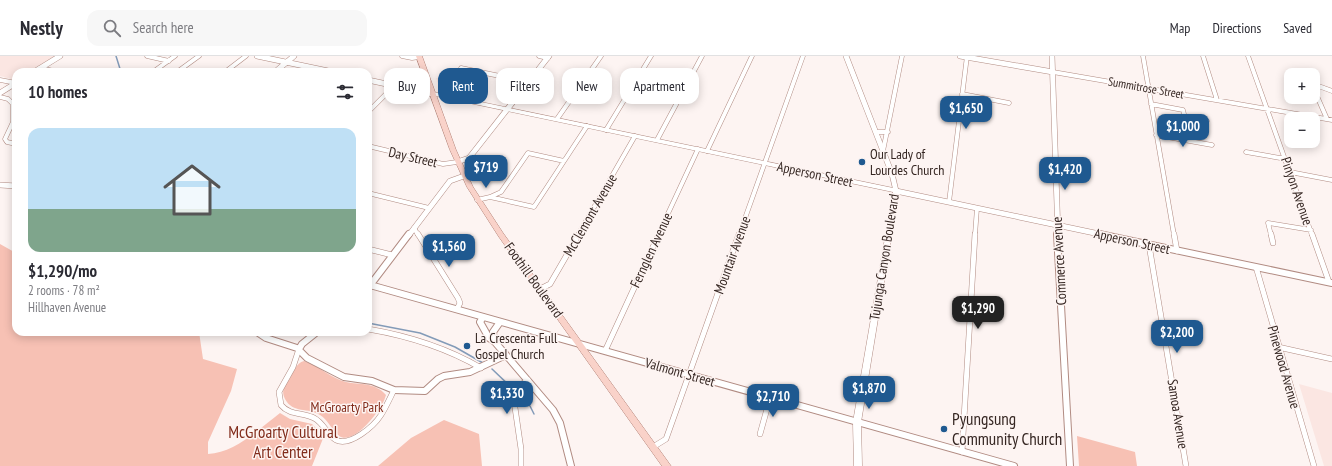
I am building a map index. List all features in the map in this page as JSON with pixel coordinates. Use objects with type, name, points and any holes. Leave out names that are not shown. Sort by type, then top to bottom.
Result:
[{"type":"main road","name":"Foothill Boulevard","points":[[419,56],[457,162],[478,200],[665,465]]},
{"type":"main road","name":"Apperson Street","points":[[433,94],[896,191]]},
{"type":"main road","name":"Tujunga Canyon Boulevard","points":[[858,466],[857,422],[896,191]]},
{"type":"street","points":[[40,68],[60,56]]},
{"type":"street","points":[[147,56],[169,61]]},
{"type":"street","points":[[159,68],[175,56]]},
{"type":"street","points":[[182,68],[199,56]]},
{"type":"street","points":[[230,68],[246,56]]},
{"type":"street","points":[[257,56],[314,68]]},
{"type":"street","points":[[280,68],[294,56]]},
{"type":"street","points":[[402,56],[412,58],[419,56]]},
{"type":"street","points":[[539,56],[548,57]]},
{"type":"street","points":[[557,119],[600,56]]},
{"type":"street","points":[[606,130],[651,56]]},
{"type":"street","points":[[657,140],[702,56]]},
{"type":"street","points":[[707,151],[752,56]]},
{"type":"street","name":"Mountair Avenue","points":[[653,447],[666,439],[804,56]]},
{"type":"street","name":"Tujunga Canyon Boulevard","points":[[846,56],[892,174],[896,191]]},
{"type":"street","points":[[883,151],[902,56]]},
{"type":"street","name":"Summitrose Street","points":[[960,56],[1332,120]]},
{"type":"street","name":"Commerce Avenue","points":[[1052,56],[1057,225],[1070,466]]},
{"type":"street","points":[[1143,56],[1177,251]]},
{"type":"street","points":[[1203,56],[1217,100]]},
{"type":"street","name":"Pinyon Avenue","points":[[1248,56],[1330,282]]},
{"type":"street","points":[[540,68],[548,57]]},
{"type":"street","points":[[949,202],[967,57]]},
{"type":"street","points":[[0,80],[12,82]]},
{"type":"street","name":"Apperson Street","points":[[372,82],[384,84]]},
{"type":"street","points":[[0,93],[12,86]]},
{"type":"street","points":[[1320,87],[1332,91]]},
{"type":"street","points":[[962,94],[1009,103]]},
{"type":"street","points":[[372,108],[384,96]]},
{"type":"street","points":[[0,97],[12,103]]},
{"type":"street","points":[[1320,102],[1327,119]]},
{"type":"street","points":[[457,162],[469,158],[511,104]]},
{"type":"street","points":[[1151,104],[1183,110],[1186,122]]},
{"type":"street","points":[[1185,117],[1207,121]]},
{"type":"street","points":[[12,124],[5,138],[7,142],[12,143]]},
{"type":"street","points":[[490,196],[534,206],[587,126]]},
{"type":"street","points":[[876,132],[888,132]]},
{"type":"street","points":[[1156,135],[1212,145]]},
{"type":"street","name":"McClemont Avenue","points":[[540,289],[550,284],[635,136]]},
{"type":"street","name":"Day Street","points":[[372,147],[443,164],[457,162]]},
{"type":"street","name":"Fernglen Avenue","points":[[605,351],[698,149]]},
{"type":"street","points":[[1246,152],[1286,159]]},
{"type":"street","points":[[478,200],[501,192],[528,153],[564,161]]},
{"type":"street","points":[[1290,172],[1332,180]]},
{"type":"street","points":[[372,283],[450,181],[464,176]]},
{"type":"street","points":[[0,185],[12,186]]},
{"type":"street","name":"Apperson Street","points":[[896,191],[1330,282]]},
{"type":"street","points":[[372,194],[429,208]]},
{"type":"street","points":[[962,452],[977,208]]},
{"type":"street","points":[[1273,243],[1268,223],[1311,230]]},
{"type":"street","points":[[414,228],[458,298],[460,303],[457,309]]},
{"type":"street","name":"Samoa Avenue","points":[[1149,245],[1172,374],[1186,466]]},
{"type":"street","points":[[372,250],[392,255]]},
{"type":"street","name":"Pinewood Avenue","points":[[1256,267],[1278,347],[1314,466]]},
{"type":"street","name":"Valmont Street","points":[[372,288],[457,309],[1014,466]]},
{"type":"street","points":[[482,317],[480,322],[489,338],[494,341],[506,354],[553,410],[560,423],[571,466]]},
{"type":"street","points":[[494,341],[494,332],[500,322]]},
{"type":"street","points":[[372,330],[406,336],[436,344],[481,368]]},
{"type":"street","points":[[263,336],[299,349],[307,358],[344,377],[372,381],[394,390],[424,391],[444,376],[461,374],[481,368],[506,354]]},
{"type":"street","points":[[312,336],[302,344],[293,369],[279,390],[279,401],[283,408],[291,413],[317,420],[337,441],[349,441],[371,426],[382,414],[394,390]]},
{"type":"street","points":[[1278,347],[1332,359]]},
{"type":"street","points":[[522,466],[513,394],[516,388],[528,380]]},
{"type":"street","points":[[760,434],[770,398]]},
{"type":"shaded area","points":[[0,56],[56,56],[36,68],[12,68],[12,79],[0,76]]},
{"type":"shaded area","points":[[1299,384],[1332,393],[1332,466],[1324,466]]},
{"type":"green space","name":"McGroarty Cultural Art Center","points":[[0,244],[12,251],[12,336],[200,336],[203,359],[237,369],[231,391],[208,442],[208,454],[218,453],[237,445],[280,413],[290,419],[312,424],[324,436],[312,466],[0,466]]},
{"type":"green space","name":"McGroarty Park","points":[[304,361],[341,380],[372,386],[382,391],[386,395],[373,418],[359,432],[345,438],[339,436],[320,415],[311,411],[296,409],[288,404],[283,394],[284,389],[293,371],[301,362]]},
{"type":"green space","points":[[444,420],[479,434],[482,466],[378,466],[411,438]]},
{"type":"green space","points":[[1077,436],[1135,452],[1137,466],[1079,466]]},
{"type":"waterway","points":[[116,56],[120,68]]},
{"type":"waterway","points":[[372,324],[420,333],[455,347],[483,363]]},
{"type":"waterway","points":[[492,369],[512,388]]},
{"type":"waterway","points":[[517,393],[530,406],[534,414]]},
{"type":"place","name":"Our Lady of Lourdes Church","points":[[862,162]]},
{"type":"place","name":"La Crescenta Full Gospel Church","points":[[467,346]]},
{"type":"place","name":"Pyungsung Community Church","points":[[944,429]]}]
